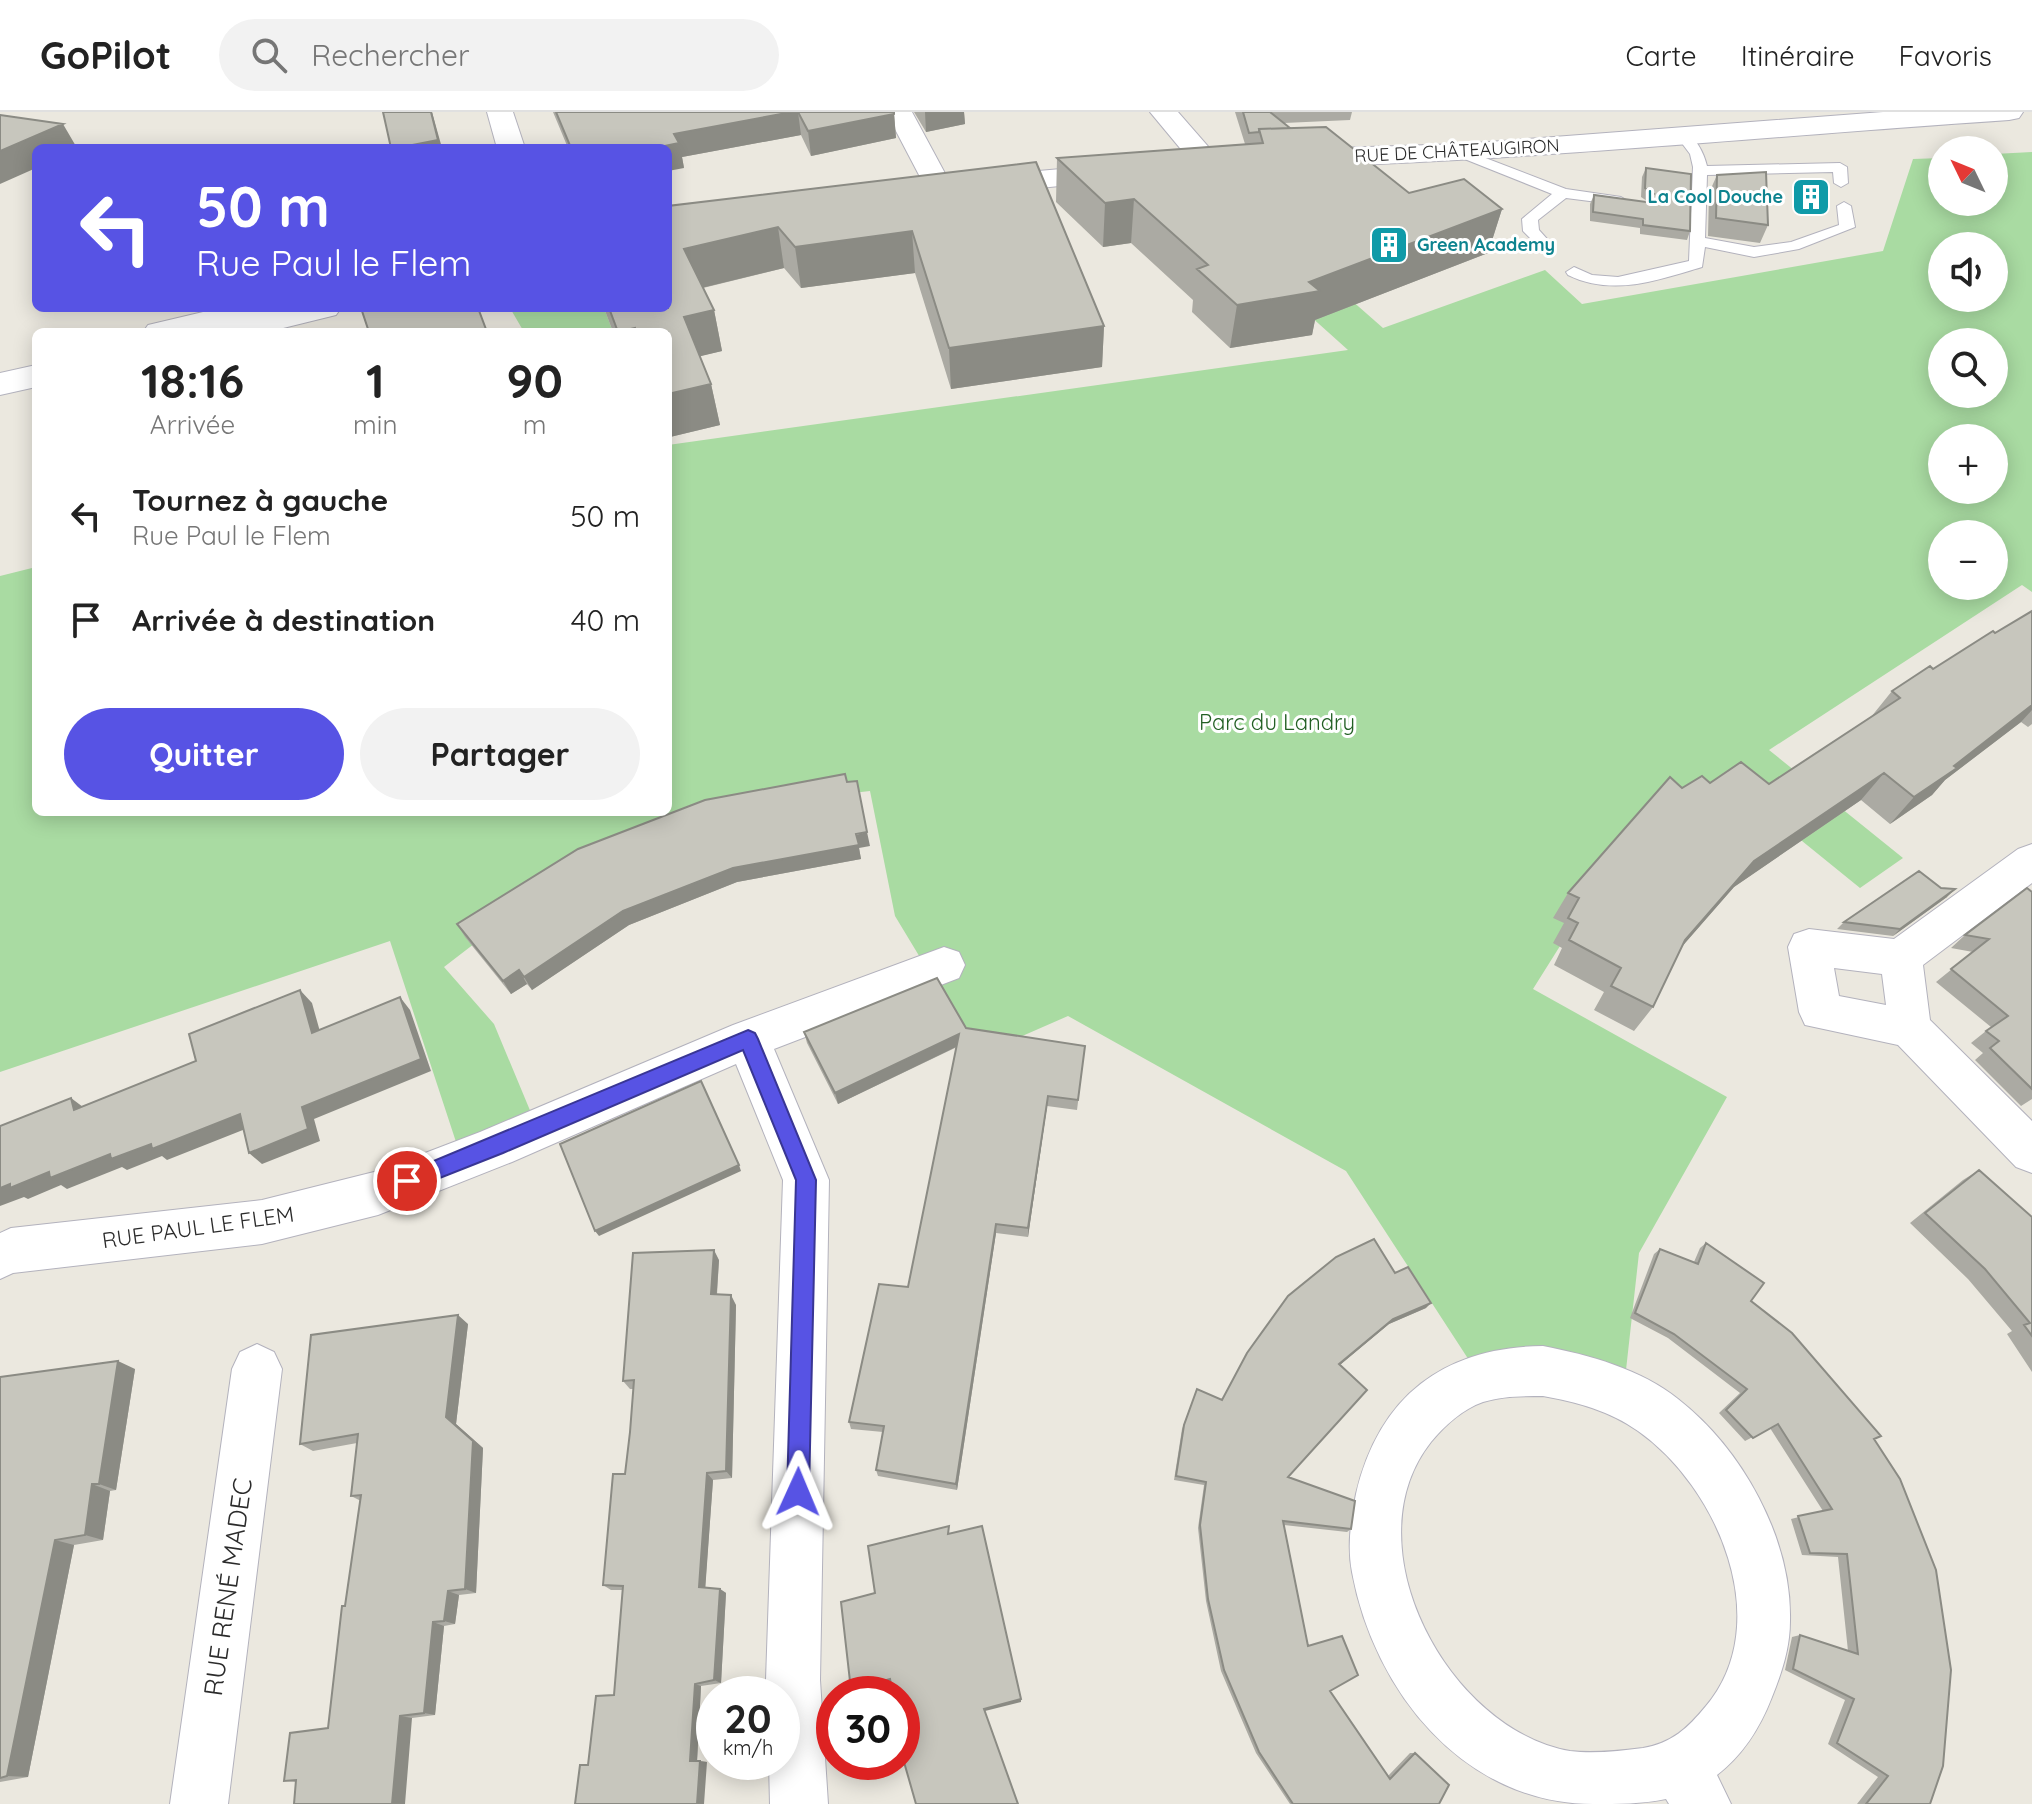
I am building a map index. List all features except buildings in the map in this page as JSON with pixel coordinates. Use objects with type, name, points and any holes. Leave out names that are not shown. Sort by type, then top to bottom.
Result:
[{"type":"main road","name":"RUE DE CHÂTEAUGIRON","points":[[1280,159],[1462,153],[1682,134],[2009,112]]},
{"type":"main road","points":[[1175,169],[1223,164]]},
{"type":"main road","points":[[927,192],[1069,175],[1145,171]]},
{"type":"main road","points":[[176,328],[246,312]]},
{"type":"main road","points":[[240,328],[308,312]]},
{"type":"main road","points":[[0,369],[32,362]]},
{"type":"main road","points":[[0,384],[32,377]]},
{"type":"street","points":[[500,112],[510,144]]},
{"type":"street","points":[[899,112],[927,192]]},
{"type":"street","points":[[1163,112],[1223,164]]},
{"type":"street","points":[[2032,861],[1901,958],[1809,947],[1820,1012],[1910,1028],[2032,1152]]},
{"type":"street","points":[[1901,958],[1910,1028]]},
{"type":"street","name":"RUE PAUL LE FLEM","points":[[0,1256],[11,1251],[262,1222],[378,1193],[496,1147],[748,1039],[944,965]]},
{"type":"street","points":[[748,1039],[806,1180],[793,1680],[799,1804]]},
{"type":"street","name":"RUE RENÉ MADEC","points":[[199,1804],[257,1369]]},
{"type":"street","points":[[1543,1371],[1578,1377],[1634,1399],[1661,1417],[1697,1450],[1731,1497],[1747,1531],[1758,1566],[1763,1603],[1762,1640],[1752,1683],[1732,1720],[1708,1747],[1690,1785],[1639,1779],[1567,1779],[1529,1766],[1491,1746],[1453,1715],[1426,1684],[1404,1650],[1388,1614],[1378,1577],[1375,1538],[1377,1499],[1398,1443],[1424,1411],[1470,1382],[1509,1372],[1543,1371]]},
{"type":"lane","points":[[1574,272],[1585,279],[1635,281],[1697,264],[1699,241],[1693,211],[1700,171],[1697,154],[1682,134]]},
{"type":"lane","points":[[1462,153],[1563,193],[1641,204]]},
{"type":"lane","points":[[1700,171],[1840,167],[1841,183]]},
{"type":"lane","points":[[1540,240],[1531,231],[1530,219],[1563,193]]},
{"type":"lane","points":[[1699,241],[1754,252],[1794,246],[1847,227],[1844,206]]},
{"type":"green space","name":"Parc du Landry","points":[[2032,152],[2032,592],[2022,585],[2008,594],[2008,520],[1928,520],[1928,600],[1999,600],[1769,750],[1903,858],[1860,888],[1732,784],[1609,868],[1533,989],[1727,1097],[1639,1253],[1625,1379],[1478,1374],[1346,1171],[1068,1016],[979,1055],[895,916],[870,791],[791,800],[535,897],[444,967],[494,1024],[534,1120],[458,1148],[390,941],[0,1072],[0,576],[32,568],[32,816],[672,816],[672,444],[1348,350],[1180,199],[1235,198],[1383,328],[1545,270],[1582,304],[1883,251],[1913,159],[1928,158],[1928,216],[2008,216],[2008,153]]},
{"type":"green space","points":[[512,312],[606,312],[612,328],[522,328]]},
{"type":"place","name":"La Cool Douche","points":[[1811,197]]},
{"type":"place","name":"Green Academy","points":[[1389,245]]},
{"type":"route","points":[[407,1181],[496,1147],[748,1039],[806,1180],[798,1492]]}]
